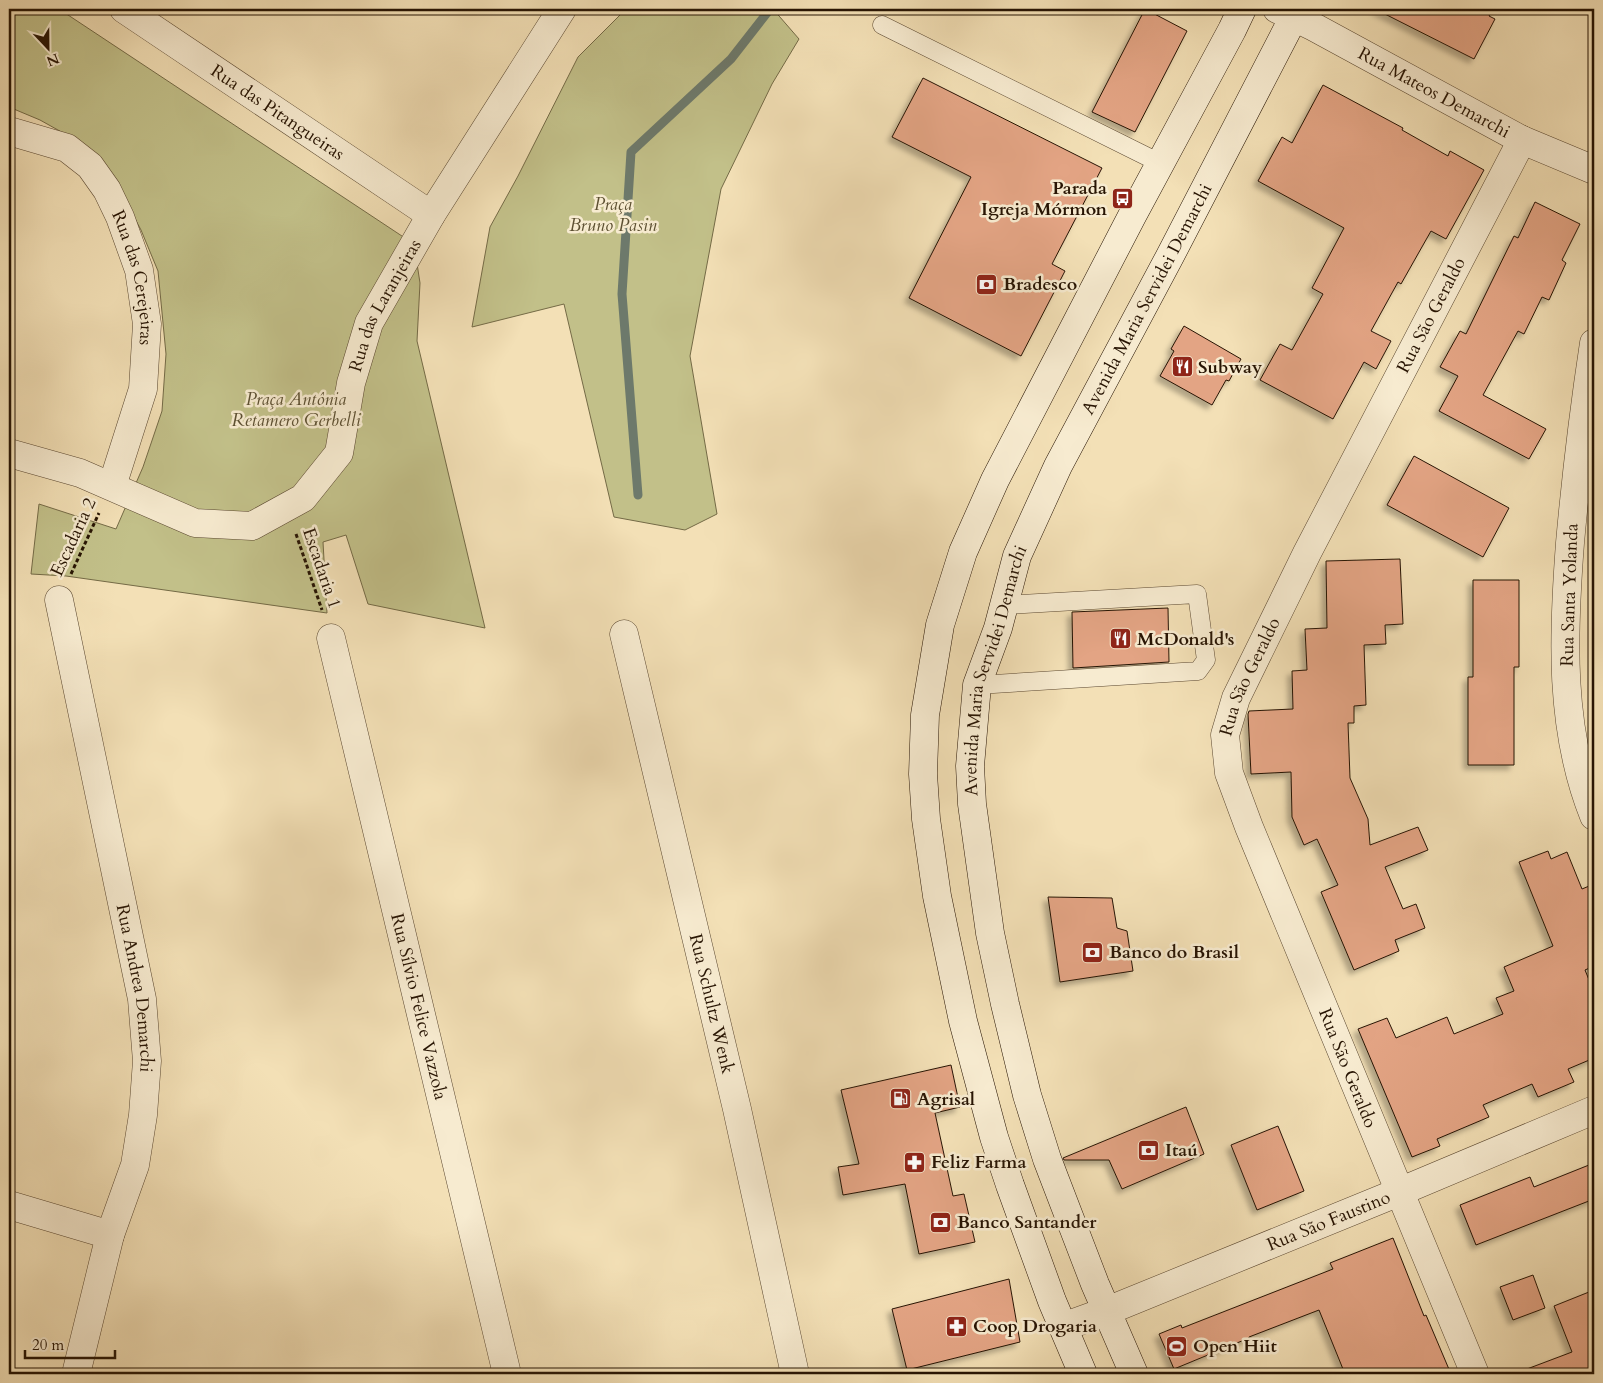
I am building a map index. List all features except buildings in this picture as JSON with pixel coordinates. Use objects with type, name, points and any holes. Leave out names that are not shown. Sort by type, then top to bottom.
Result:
[{"type":"street","name":"Rua das Pitangueiras","points":[[124,9],[431,215]]},
{"type":"street","name":"Rua das Laranjeiras","points":[[9,453],[80,473],[195,523],[252,526],[303,498],[339,453],[351,383],[369,324],[431,215],[562,9]]},
{"type":"street","points":[[1083,1374],[1062,1327],[994,1138],[961,1011],[937,896],[926,819],[923,774],[925,715],[940,625],[963,552],[995,480],[1242,9]]},
{"type":"street","name":"Rua Mateos Demarchi","points":[[1290,11],[1522,140],[1594,170]]},
{"type":"street","name":"Avenida Maria Servidei Demarchi","points":[[1134,1374],[1051,1168],[1036,1122],[1005,1004],[990,933],[972,804],[970,766],[977,685],[1005,605],[1017,556],[1058,466],[1169,258],[1290,11]]},
{"type":"street","name":"Rua das Cerejeiras","points":[[9,131],[67,148],[90,166],[107,190],[120,217],[139,270],[147,324],[142,389],[112,486]]},
{"type":"street","name":"Rua São Geraldo","points":[[1475,1374],[1249,827],[1229,773],[1225,735],[1236,698],[1303,562],[1522,140]]},
{"type":"street","name":"Rua Santa Yolanda","points":[[1594,343],[1575,486],[1567,580],[1565,656],[1570,731],[1583,788],[1594,816]]},
{"type":"street","name":"Rua Andrea Demarchi","points":[[59,600],[142,999],[147,1061],[143,1115],[135,1165],[110,1235],[76,1374]]},
{"type":"street","name":"Rua Schultz Wenk","points":[[624,634],[737,1109],[795,1374]]},
{"type":"street","name":"Rua Sílvio Felice Vazzola","points":[[331,638],[507,1374]]},
{"type":"street","name":"Rua São Faustino","points":[[1062,1327],[1107,1311],[1399,1192],[1594,1110]]},
{"type":"street","points":[[9,1205],[110,1235]]},
{"type":"lane","points":[[882,25],[1160,163]]},
{"type":"lane","points":[[977,685],[1198,671],[1206,660],[1197,594],[1005,605]]},
{"type":"path","name":"Escadaria 2","points":[[59,600],[112,486]]},
{"type":"path","name":"Escadaria 1","points":[[287,507],[331,638]]},
{"type":"green space","name":"Praça Antônia Retamero Gerbelli","points":[[9,9],[59,9],[414,244],[420,283],[417,341],[485,628],[368,604],[346,535],[323,542],[327,613],[66,576],[31,574],[39,504],[116,529],[143,467],[162,411],[166,354],[158,271],[141,230],[115,181],[83,144],[40,120],[9,107]]},
{"type":"green space","name":"Praça Bruno Pasin","points":[[626,9],[773,9],[799,39],[772,84],[721,189],[690,356],[717,514],[685,530],[614,517],[564,304],[472,327],[490,227],[578,57]]},
{"type":"waterway","points":[[638,495],[622,294],[631,152],[731,59],[770,9]]},
{"type":"place","name":"Parada Igreja Mórmon","points":[[1123,198]]},
{"type":"place","name":"Bradesco","points":[[987,284]]},
{"type":"place","name":"Subway","points":[[1182,367]]},
{"type":"place","name":"McDonald's","points":[[1121,639]]},
{"type":"place","name":"Banco do Brasil","points":[[1093,952]]},
{"type":"place","name":"Agrisal","points":[[901,1099]]},
{"type":"place","name":"Itaú","points":[[1149,1150]]},
{"type":"place","name":"Feliz Farma","points":[[915,1162]]},
{"type":"place","name":"Banco Santander","points":[[941,1222]]},
{"type":"place","name":"Coop Drogaria","points":[[957,1326]]},
{"type":"place","name":"Open Hiit","points":[[1177,1346]]}]
